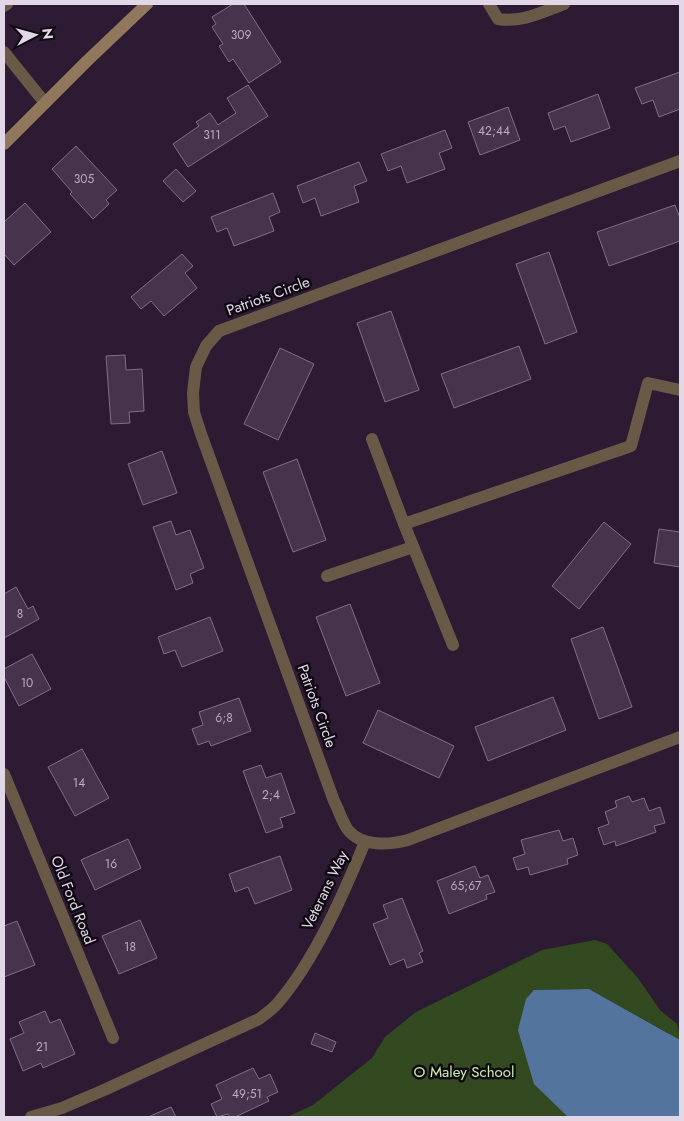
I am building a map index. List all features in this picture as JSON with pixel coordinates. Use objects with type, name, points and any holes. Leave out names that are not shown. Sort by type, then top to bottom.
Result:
[{"type":"main road","points":[[4,144],[147,4]]},
{"type":"street","points":[[489,4],[498,19],[509,21],[522,20],[564,4]]},
{"type":"street","points":[[4,52],[45,103]]},
{"type":"street","name":"Patriots Circle","points":[[365,842],[348,831],[334,801],[194,412],[193,393],[196,367],[206,346],[220,331],[680,162]]},
{"type":"street","points":[[404,524],[631,446],[648,383],[680,390]]},
{"type":"street","points":[[372,439],[413,547],[453,644]]},
{"type":"street","points":[[327,576],[413,547]]},
{"type":"street","name":"Veterans Way","points":[[31,1117],[62,1108],[104,1090],[259,1019],[276,1006],[302,970],[330,919],[365,842],[390,845],[408,840],[680,737]]},
{"type":"street","name":"Old Ford Road","points":[[4,774],[113,1038]]},
{"type":"green space","name":"O Maley School","points":[[595,940],[607,944],[638,978],[660,1010],[677,1024],[680,1035],[680,1117],[287,1117],[313,1105],[372,1058],[385,1037],[416,1012],[542,950]],"holes":[[[589,989],[670,1034],[534,990]]]},
{"type":"water","points":[[589,989],[680,1040],[680,1117],[568,1117],[534,1084],[518,1030],[526,999],[534,990]]},
{"type":"building","points":[[233,4],[244,4],[281,62],[249,83],[233,59],[229,62],[219,46],[223,44],[212,27],[216,24],[212,17]]},
{"type":"building","points":[[680,72],[680,109],[659,117],[653,100],[642,104],[635,88]]},
{"type":"building","points":[[248,85],[268,116],[188,167],[173,144],[199,126],[196,122],[210,113],[218,125],[236,113],[227,98]]},
{"type":"building","points":[[598,94],[610,128],[571,142],[565,126],[554,130],[548,113]]},
{"type":"building","points":[[508,107],[520,140],[480,155],[468,122]]},
{"type":"building","points":[[445,130],[452,148],[439,153],[445,169],[407,183],[401,166],[388,171],[381,154]]},
{"type":"building","points":[[76,146],[117,190],[106,200],[109,204],[93,219],[70,194],[72,192],[52,169]]},
{"type":"building","points":[[359,162],[367,181],[354,186],[359,202],[321,216],[315,198],[303,203],[297,186]]},
{"type":"building","points":[[176,169],[196,191],[183,202],[163,181]]},
{"type":"building","points":[[273,193],[280,212],[269,217],[274,231],[234,246],[227,228],[217,232],[211,217]]},
{"type":"building","points":[[25,203],[51,232],[14,265],[4,254],[4,222]]},
{"type":"building","points":[[675,205],[680,218],[680,241],[609,266],[597,232]]},
{"type":"building","points":[[549,252],[577,332],[545,344],[516,264]]},
{"type":"building","points":[[182,254],[193,266],[185,273],[197,288],[164,316],[151,301],[141,309],[131,297]]},
{"type":"building","points":[[391,311],[419,390],[385,402],[357,323]]},
{"type":"building","points":[[519,346],[531,379],[454,408],[441,374]]},
{"type":"building","points":[[280,348],[314,364],[278,440],[244,424]]},
{"type":"building","points":[[125,355],[126,370],[142,369],[144,411],[129,412],[130,423],[111,424],[106,356]]},
{"type":"building","points":[[162,451],[177,493],[143,505],[128,464]]},
{"type":"building","points":[[297,459],[326,540],[293,552],[263,472]]},
{"type":"building","points":[[171,521],[176,535],[190,530],[204,568],[190,574],[193,583],[176,590],[153,527]]},
{"type":"building","points":[[604,522],[631,544],[579,609],[552,586]]},
{"type":"building","points":[[659,529],[680,532],[680,567],[654,563]]},
{"type":"building","points":[[16,587],[28,609],[33,606],[39,619],[4,638],[4,594]]},
{"type":"building","points":[[350,604],[380,683],[346,696],[316,617]]},
{"type":"building","points":[[210,617],[223,651],[182,667],[175,650],[164,654],[158,637]]},
{"type":"building","points":[[603,627],[632,707],[599,719],[571,639]]},
{"type":"building","points":[[32,654],[51,689],[19,706],[4,677],[4,669]]},
{"type":"building","points":[[553,697],[566,730],[488,761],[475,727]]},
{"type":"building","points":[[239,698],[251,731],[211,746],[209,741],[198,745],[192,729],[203,725],[199,712]]},
{"type":"building","points":[[378,710],[454,746],[439,778],[363,743]]},
{"type":"building","points":[[82,749],[109,798],[75,816],[48,767]]},
{"type":"building","points":[[261,765],[266,778],[281,773],[295,813],[280,818],[283,827],[266,833],[243,771]]},
{"type":"building","points":[[629,796],[632,802],[644,798],[649,811],[660,807],[665,823],[654,826],[656,832],[616,846],[615,841],[604,845],[598,828],[609,824],[605,812],[617,807],[615,801]]},
{"type":"building","points":[[559,830],[563,841],[573,838],[578,855],[567,859],[568,864],[530,875],[528,867],[517,870],[513,858],[525,854],[521,840]]},
{"type":"building","points":[[128,839],[141,868],[95,890],[81,860]]},
{"type":"building","points":[[280,856],[292,890],[255,904],[248,887],[235,892],[229,874]]},
{"type":"building","points":[[475,866],[480,878],[488,875],[495,892],[486,895],[487,899],[449,914],[437,881]]},
{"type":"building","points":[[402,898],[423,951],[419,953],[423,962],[407,968],[404,959],[390,965],[373,924],[388,918],[383,905]]},
{"type":"building","points":[[140,920],[157,958],[119,974],[102,936]]},
{"type":"building","points":[[17,921],[35,965],[4,977],[4,926]]},
{"type":"building","points":[[45,1011],[50,1023],[60,1019],[75,1054],[43,1068],[41,1063],[23,1071],[10,1039],[24,1033],[19,1022]]},
{"type":"building","points":[[315,1033],[336,1042],[332,1052],[311,1044]]},
{"type":"building","points":[[253,1068],[259,1079],[270,1074],[278,1092],[267,1097],[269,1101],[235,1117],[230,1117],[228,1114],[217,1117],[211,1104],[222,1099],[216,1085]]},
{"type":"building","points":[[171,1107],[176,1117],[148,1117]]}]
